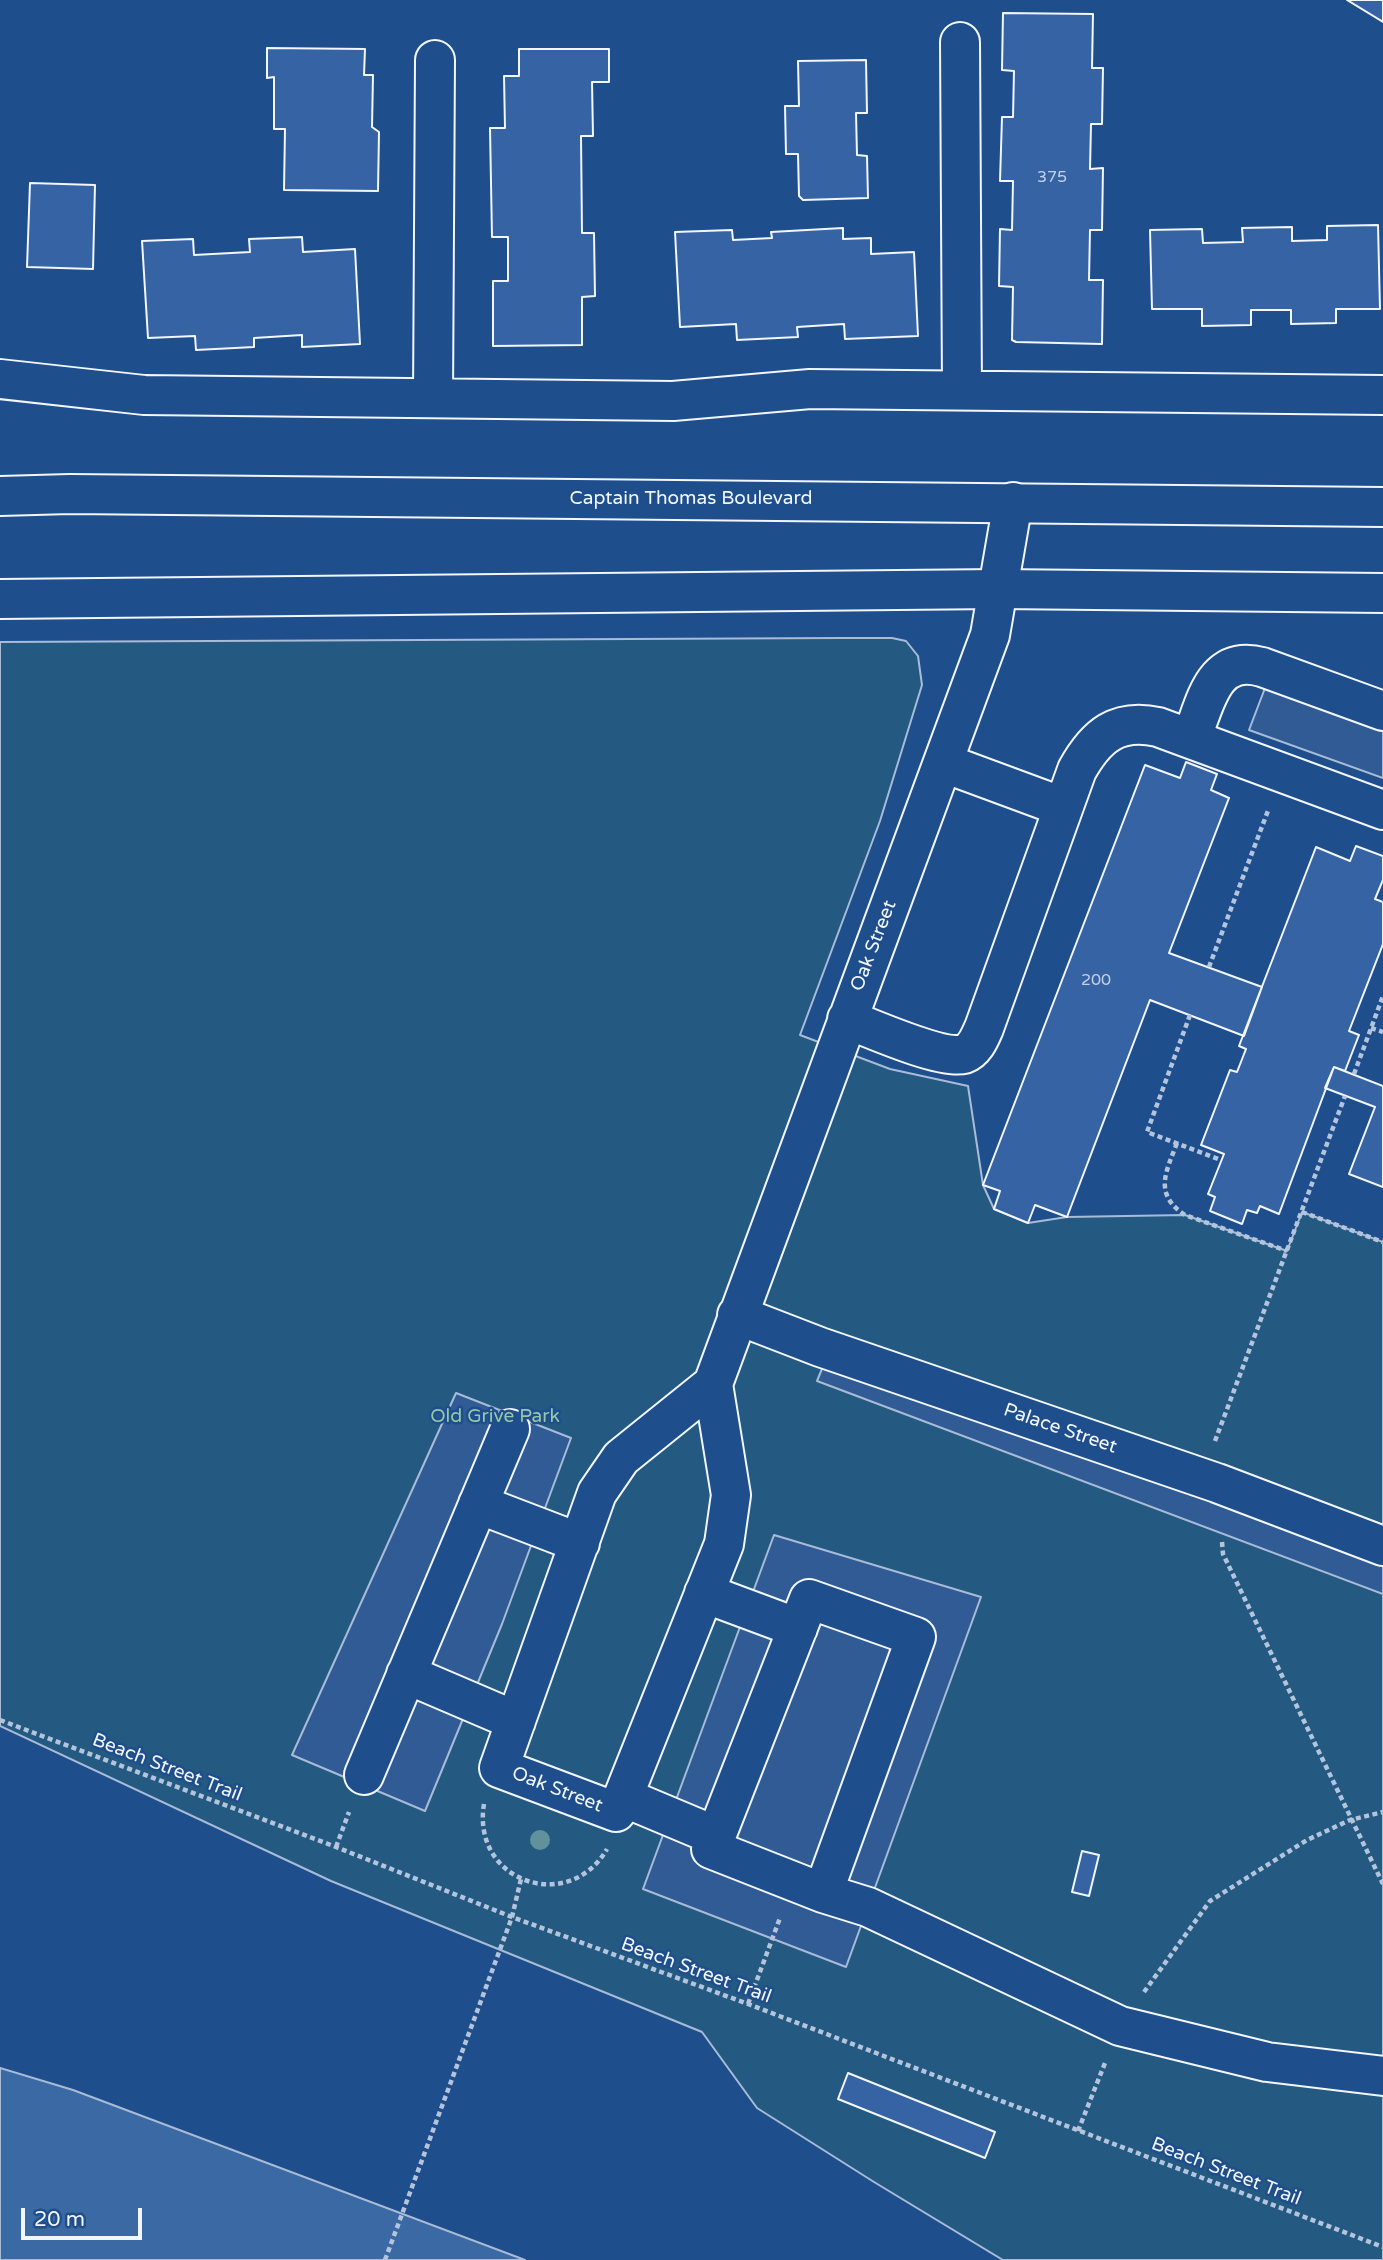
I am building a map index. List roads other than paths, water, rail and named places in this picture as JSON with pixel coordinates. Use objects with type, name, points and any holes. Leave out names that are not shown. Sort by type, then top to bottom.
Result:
[{"type":"main road","points":[[960,42],[962,390]]},
{"type":"main road","points":[[433,398],[435,60]]},
{"type":"main road","points":[[0,379],[145,395],[674,401],[810,389],[1383,396]]},
{"type":"main road","name":"Captain Thomas Boulevard","points":[[0,496],[84,494],[1383,507]]},
{"type":"main road","name":"Oak Street","points":[[713,1384],[621,1458],[597,1493],[499,1768],[617,1812],[724,1544],[731,1495],[713,1384],[990,635],[1013,502]]},
{"type":"main road","points":[[0,599],[998,589],[1383,593]]},
{"type":"main road","points":[[1191,739],[1217,678],[1229,668],[1243,664],[1262,667],[1383,711]]},
{"type":"main road","points":[[847,1019],[945,1054],[963,1054],[975,1046],[984,1028],[1083,758],[1100,738],[1121,726],[1143,724],[1191,739],[1383,810]]},
{"type":"main road","points":[[944,763],[1063,807]]},
{"type":"main road","name":"Palace Street","points":[[737,1315],[820,1347],[1217,1483],[1383,1546]]},
{"type":"main road","points":[[364,1775],[510,1429]]},
{"type":"main road","points":[[478,1504],[580,1543]]},
{"type":"main road","points":[[704,1593],[797,1628]]},
{"type":"main road","points":[[808,1887],[916,1637],[809,1599],[711,1849],[808,1887],[868,1907],[1120,2026],[1267,2062],[1383,2076]]},
{"type":"main road","points":[[407,1674],[516,1721]]},
{"type":"main road","points":[[623,1797],[716,1836]]},
{"type":"park label","name":"Old Grive Park","points":[[495,1417]]}]
